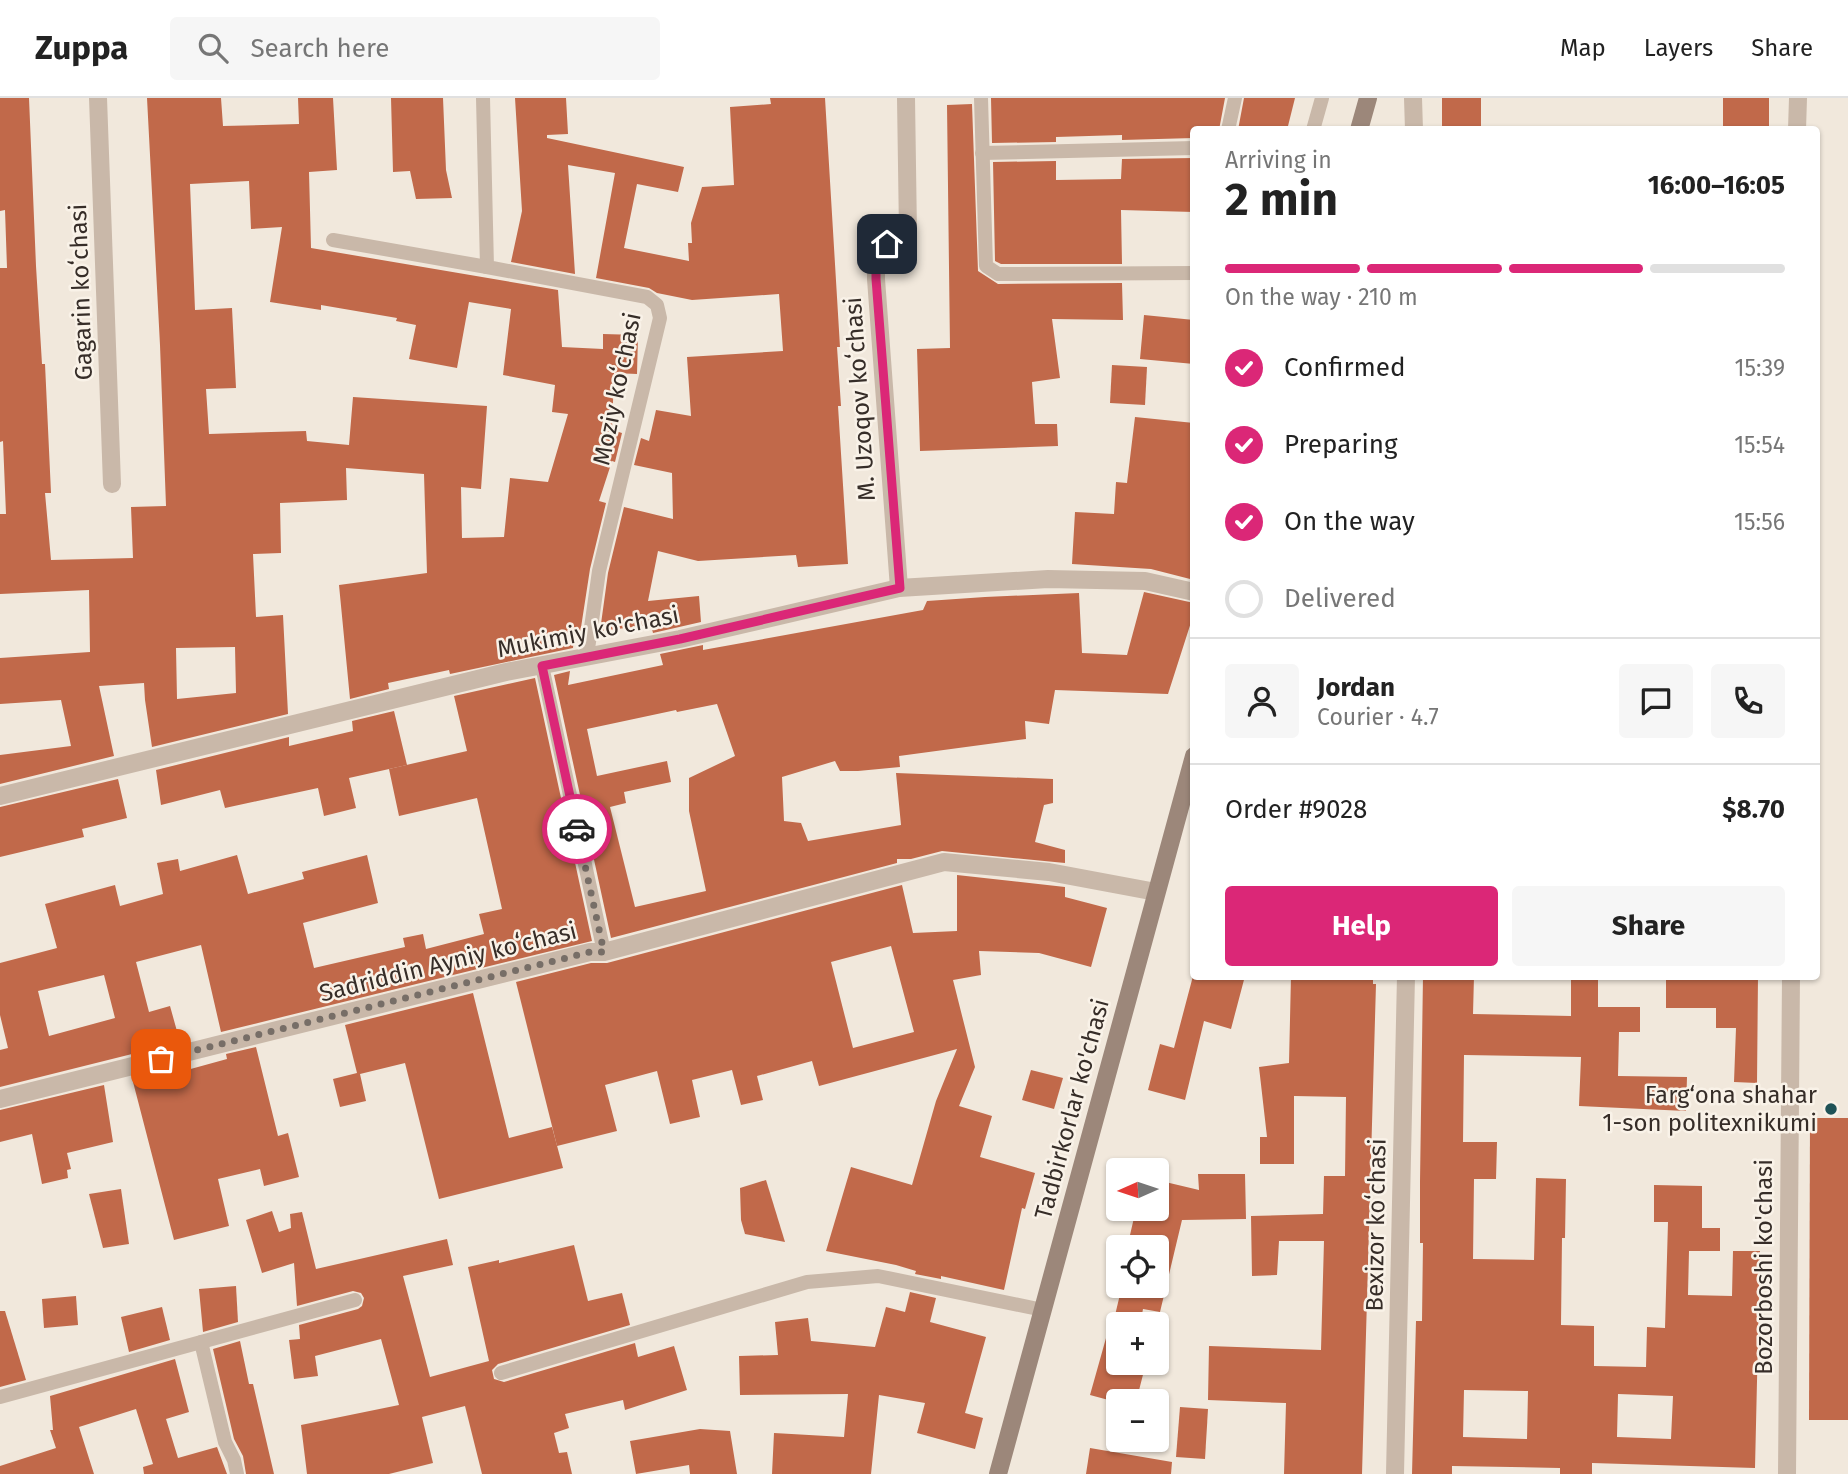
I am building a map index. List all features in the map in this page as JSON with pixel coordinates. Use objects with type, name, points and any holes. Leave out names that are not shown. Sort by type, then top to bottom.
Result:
[{"type":"main road","points":[[1360,126],[1368,98]]},
{"type":"main road","name":"Tadbirkorlar ko'chasi","points":[[998,1474],[1190,770]]},
{"type":"street","name":"Gagarin koʻchasi","points":[[98,98],[112,484]]},
{"type":"street","name":"M. Uzoqov koʻchasi","points":[[900,588],[876,256],[887,244],[901,241],[908,233],[906,98]]},
{"type":"street","points":[[1413,98],[1414,126]]},
{"type":"street","points":[[1797,126],[1798,98]]},
{"type":"street","name":"Mukimiy ko'chasi","points":[[0,796],[542,666],[680,639],[900,588],[1048,579],[1144,581],[1190,591]]},
{"type":"street","name":"Sadriddin Ayniy koʻchasi","points":[[0,1099],[590,952],[604,952],[944,862],[1049,872],[1156,892]]},
{"type":"street","name":"Bexizor koʻchasi","points":[[1395,1474],[1406,980]]},
{"type":"street","name":"Bozorboshi ko'chasi","points":[[1787,1474],[1791,980]]},
{"type":"lane","points":[[483,98],[487,267]]},
{"type":"lane","points":[[981,98],[986,266],[998,274],[1190,273]]},
{"type":"lane","points":[[1229,126],[1235,98]]},
{"type":"lane","points":[[1314,126],[1322,98]]},
{"type":"lane","points":[[982,153],[1190,148]]},
{"type":"lane","name":"Moziy koʻchasi","points":[[333,240],[647,297],[657,305],[660,318],[599,571],[587,656]]},
{"type":"lane","points":[[542,666],[604,952]]},
{"type":"lane","points":[[501,1373],[807,1282],[878,1276],[1043,1310]]},
{"type":"lane","points":[[0,1397],[355,1300]]},
{"type":"lane","points":[[201,1342],[225,1442],[237,1474]]},
{"type":"building","points":[[0,98],[29,98],[36,266],[42,364],[45,364],[51,493],[45,493],[51,560],[133,558],[131,507],[166,506],[147,98],[221,98],[223,126],[299,124],[298,98],[333,98],[337,170],[309,172],[311,248],[558,290],[562,347],[603,349],[603,334],[638,335],[637,374],[614,373],[612,430],[622,433],[615,462],[612,461],[599,501],[606,503],[590,569],[580,634],[574,634],[573,648],[450,674],[449,670],[388,683],[389,689],[350,699],[339,585],[427,573],[424,474],[346,468],[347,500],[280,503],[281,553],[253,554],[256,617],[283,615],[288,714],[152,747],[144,683],[99,686],[114,756],[0,784],[0,755],[71,746],[61,700],[0,704],[0,658],[90,652],[89,590],[0,594],[0,514],[6,514],[3,441],[0,442],[0,268],[7,268],[5,210],[0,211]],"holes":[[[249,181],[251,229],[282,227],[270,302],[321,310],[321,305],[397,318],[396,321],[416,325],[409,359],[457,368],[469,302],[511,309],[503,375],[555,385],[552,412],[568,414],[548,482],[510,478],[504,537],[462,538],[461,487],[481,489],[487,406],[353,397],[349,445],[307,441],[306,431],[209,434],[206,389],[236,388],[232,308],[195,310],[190,184]],[[235,647],[236,693],[177,699],[176,648]]]},
{"type":"building","points":[[391,98],[443,98],[446,170],[452,198],[416,199],[410,171],[393,172]]},
{"type":"building","points":[[515,98],[566,98],[568,134],[547,135],[547,138],[684,167],[678,192],[637,184],[624,248],[689,261],[691,223],[702,187],[734,185],[730,107],[771,104],[770,98],[825,98],[840,347],[837,347],[841,406],[838,406],[848,564],[798,567],[796,555],[698,561],[658,551],[648,601],[699,596],[701,622],[653,633],[651,625],[600,631],[608,573],[624,507],[673,519],[672,473],[634,465],[641,438],[649,441],[656,410],[691,416],[687,357],[783,351],[779,294],[692,300],[596,278],[615,173],[568,165],[575,274],[511,262],[522,211]]},
{"type":"building","points":[[991,98],[1225,98],[1220,126],[1190,126],[1190,138],[1122,140],[1122,135],[1056,137],[1056,142],[992,143]]},
{"type":"building","points":[[1244,98],[1295,98],[1288,126],[1239,126]]},
{"type":"building","points":[[1442,98],[1481,98],[1481,126],[1442,126]]},
{"type":"building","points":[[1723,98],[1769,98],[1769,126],[1723,126]]},
{"type":"building","points":[[972,104],[978,271],[998,284],[1122,283],[1123,320],[1052,319],[1060,378],[1032,382],[1035,424],[1057,424],[1058,446],[920,451],[917,349],[950,348],[947,105]]},
{"type":"building","points":[[1190,158],[1190,212],[1121,210],[1122,264],[1001,264],[995,261],[993,162],[1056,161],[1056,180],[1121,179],[1122,159]]},
{"type":"building","points":[[1144,315],[1190,320],[1190,364],[1140,359]]},
{"type":"building","points":[[1112,365],[1147,367],[1145,405],[1110,403]]},
{"type":"building","points":[[1135,417],[1190,423],[1190,579],[1151,569],[1072,564],[1075,512],[1114,514],[1116,482],[1127,483]]},
{"type":"building","points":[[1144,592],[1190,602],[1190,625],[1168,694],[1055,690],[1049,724],[1025,721],[1026,739],[899,756],[900,767],[840,771],[835,761],[782,777],[784,821],[801,823],[808,841],[901,825],[896,773],[1053,779],[1053,803],[1044,805],[1035,842],[1065,850],[1065,863],[942,851],[911,859],[897,859],[897,863],[611,938],[554,675],[570,671],[568,685],[663,665],[660,654],[703,645],[703,650],[923,610],[927,601],[1079,593],[1082,653],[1127,655]],"holes":[[[717,704],[735,756],[689,778],[689,811],[706,891],[635,907],[610,807],[626,803],[624,792],[671,782],[667,761],[597,776],[587,729]]]},
{"type":"building","points":[[535,678],[592,941],[221,1032],[201,945],[136,962],[149,1012],[170,1006],[180,1042],[0,1087],[0,1050],[8,1048],[0,1015],[0,963],[57,948],[45,904],[115,885],[120,906],[163,894],[157,863],[178,859],[180,871],[237,855],[248,894],[304,879],[302,872],[367,855],[378,903],[303,923],[314,968],[405,947],[403,938],[423,934],[426,949],[484,934],[479,914],[502,909],[477,798],[399,816],[389,769],[467,751],[454,696]],"holes":[[[104,975],[115,1018],[49,1036],[38,991]]]},
{"type":"building","points":[[394,711],[407,765],[349,778],[356,808],[324,816],[318,788],[225,808],[220,790],[161,805],[156,770],[289,737],[289,746],[353,731],[352,721]]},
{"type":"building","points":[[118,779],[127,818],[82,829],[84,837],[0,857],[0,807]]},
{"type":"building","points":[[957,875],[1065,887],[1065,897],[1107,908],[1091,967],[1039,953],[979,951],[981,975],[953,980],[975,1067],[959,1106],[992,1116],[980,1157],[1035,1173],[1025,1209],[1022,1208],[1004,1290],[941,1276],[941,1279],[915,1274],[916,1271],[896,1265],[826,1251],[851,1167],[912,1185],[936,1101],[957,1049],[819,1086],[812,1061],[757,1076],[763,1100],[741,1105],[732,1070],[692,1080],[700,1117],[670,1124],[657,1071],[605,1085],[617,1131],[557,1146],[516,982],[591,963],[607,963],[902,885],[913,933],[957,931]],"holes":[[[891,946],[914,1032],[853,1048],[831,962]]]},
{"type":"building","points":[[1192,980],[1244,980],[1231,1029],[1204,1021],[1185,1100],[1148,1090],[1160,1044],[1174,1048]]},
{"type":"building","points":[[1291,980],[1373,980],[1373,984],[1376,984],[1362,1474],[1284,1474],[1286,1403],[1208,1400],[1209,1346],[1321,1350],[1324,1241],[1279,1241],[1277,1275],[1252,1276],[1251,1216],[1323,1214],[1324,1176],[1345,1176],[1346,1097],[1294,1096],[1294,1164],[1260,1164],[1260,1137],[1267,1137],[1259,1067],[1289,1063]]},
{"type":"building","points":[[1423,980],[1474,980],[1473,1014],[1571,1016],[1571,980],[1598,980],[1598,1007],[1640,1007],[1640,1032],[1619,1032],[1618,1076],[1687,1077],[1686,1111],[1579,1106],[1581,1057],[1464,1055],[1463,1142],[1497,1142],[1496,1179],[1474,1179],[1473,1259],[1534,1260],[1536,1178],[1566,1179],[1561,1325],[1594,1326],[1594,1366],[1646,1367],[1647,1327],[1665,1328],[1668,1222],[1654,1222],[1654,1185],[1702,1186],[1702,1228],[1720,1228],[1720,1251],[1689,1251],[1688,1295],[1732,1296],[1733,1251],[1760,1251],[1755,1468],[1592,1463],[1592,1474],[1560,1474],[1560,1468],[1452,1466],[1452,1474],[1412,1474],[1416,1321],[1422,1321],[1423,1243],[1420,1243]],"holes":[[[1464,1390],[1528,1391],[1527,1439],[1463,1437]],[[1618,1394],[1673,1396],[1671,1439],[1617,1437]]]},
{"type":"building","points":[[1666,980],[1758,980],[1757,1083],[1734,1082],[1736,1028],[1716,1028],[1716,1008],[1666,1008]]},
{"type":"building","points":[[473,993],[509,1138],[552,1127],[563,1168],[439,1199],[405,1063],[360,1074],[366,1101],[340,1107],[333,1079],[357,1073],[345,1025]]},
{"type":"building","points":[[256,1047],[278,1136],[288,1133],[299,1177],[264,1186],[260,1169],[218,1179],[229,1226],[174,1240],[132,1078],[186,1064],[187,1070],[227,1059],[226,1054]]},
{"type":"building","points":[[1031,1070],[1063,1078],[1054,1109],[1022,1100]]},
{"type":"building","points":[[104,1085],[113,1142],[67,1153],[71,1169],[67,1170],[68,1178],[42,1184],[32,1134],[0,1142],[0,1110]]},
{"type":"building","points":[[1810,1118],[1848,1118],[1848,1420],[1809,1420]]},
{"type":"building","points":[[1198,1174],[1245,1174],[1246,1219],[1182,1220],[1169,1274],[1169,1235],[1130,1235],[1133,1222],[1169,1222],[1169,1183],[1199,1190]]},
{"type":"building","points":[[766,1180],[785,1242],[745,1234],[741,1220],[740,1188]]},
{"type":"building","points":[[121,1189],[129,1244],[103,1248],[89,1194]]},
{"type":"building","points":[[272,1211],[279,1232],[291,1228],[290,1214],[302,1212],[316,1269],[447,1239],[453,1265],[403,1276],[430,1377],[489,1361],[468,1267],[499,1260],[499,1263],[574,1245],[588,1301],[622,1293],[630,1325],[498,1364],[492,1370],[494,1379],[504,1382],[635,1343],[638,1357],[674,1346],[687,1390],[625,1410],[623,1400],[565,1414],[569,1428],[554,1433],[559,1453],[567,1452],[572,1474],[482,1474],[465,1406],[422,1417],[433,1463],[389,1474],[307,1474],[301,1425],[399,1405],[381,1339],[315,1356],[318,1376],[294,1379],[289,1340],[300,1339],[299,1325],[358,1309],[364,1298],[361,1293],[353,1291],[297,1306],[294,1263],[262,1273],[246,1220]]},
{"type":"building","points":[[236,1286],[238,1322],[203,1332],[199,1289]]},
{"type":"building","points":[[910,1292],[936,1298],[930,1322],[986,1337],[965,1413],[983,1418],[975,1449],[917,1433],[925,1403],[879,1395],[871,1474],[772,1474],[774,1433],[844,1437],[848,1394],[740,1395],[739,1356],[778,1355],[775,1322],[808,1318],[811,1341],[875,1347],[886,1307],[905,1312]]},
{"type":"building","points":[[76,1296],[78,1325],[44,1328],[42,1299]]},
{"type":"building","points":[[1119,1298],[1163,1298],[1160,1312],[1143,1309],[1142,1312],[1116,1312]]},
{"type":"building","points":[[162,1307],[170,1340],[129,1352],[121,1317]]},
{"type":"building","points":[[0,1311],[5,1311],[26,1380],[0,1387]]},
{"type":"building","points":[[1106,1338],[1106,1375],[1143,1375],[1139,1389],[1106,1389],[1106,1399],[1090,1395]]},
{"type":"building","points":[[240,1341],[274,1474],[246,1474],[243,1456],[234,1439],[213,1349]]},
{"type":"building","points":[[175,1359],[189,1412],[166,1419],[178,1458],[217,1447],[227,1474],[144,1474],[143,1467],[153,1464],[136,1409],[79,1427],[94,1474],[0,1474],[0,1466],[56,1448],[50,1430],[53,1430],[50,1396]]},
{"type":"building","points":[[1180,1407],[1208,1409],[1205,1459],[1176,1457]]},
{"type":"building","points":[[700,1429],[730,1431],[737,1474],[690,1474],[689,1465],[636,1474],[630,1441]]},
{"type":"building","points":[[1090,1448],[1172,1462],[1171,1474],[1086,1474]]},
{"type":"way so far","points":[[161,1059],[590,952],[604,952],[577,829]]},
{"type":"place","name":"Farg‘ona shahar 1-son politexnikumi","points":[[1831,1109]]},
{"type":"route","points":[[577,829],[542,666],[680,639],[900,588],[876,279],[876,256],[887,244]]}]
